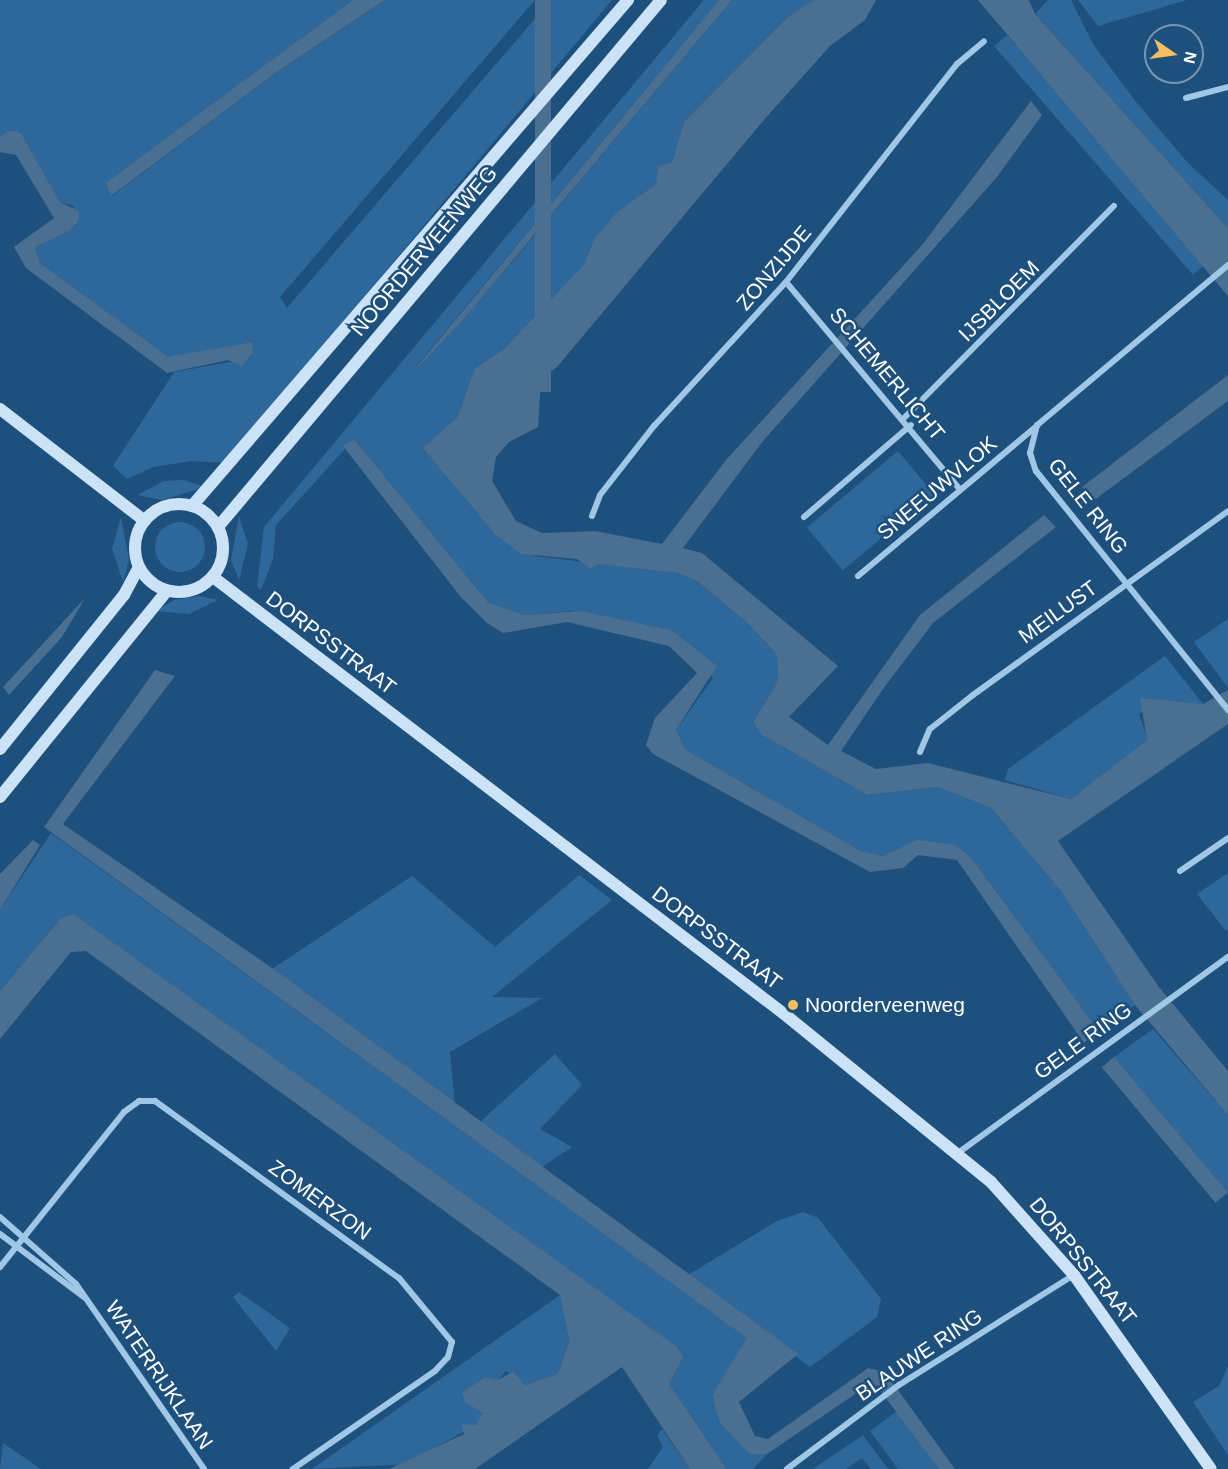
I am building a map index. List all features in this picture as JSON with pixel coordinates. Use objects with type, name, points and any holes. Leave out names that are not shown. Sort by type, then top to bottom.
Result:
[{"type":"street","name":"NOORDERVEENWEG","points":[[192,506],[628,0]]},
{"type":"street","name":"NOORDERVEENWEG","points":[[218,527],[661,0]]},
{"type":"street","name":"ZONZIJDE","points":[[592,516],[600,495],[654,426],[786,282],[957,64],[984,41]]},
{"type":"street","points":[[1186,98],[1228,87]]},
{"type":"street","name":"IJSBLOEM","points":[[905,417],[1114,206]]},
{"type":"street","points":[[1037,425],[1228,265]]},
{"type":"street","name":"SCHEMERLICHT","points":[[786,282],[905,417],[960,489]]},
{"type":"street","points":[[0,409],[145,521]]},
{"type":"street","points":[[804,517],[910,425]]},
{"type":"street","name":"SNEEUWVLOK","points":[[858,576],[1037,425]]},
{"type":"street","name":"GELE RING","points":[[1037,425],[1030,453],[1036,471],[1228,711]]},
{"type":"street","points":[[192,506],[218,527],[221,561],[213,577],[192,590],[167,591],[139,567],[135,551],[145,521],[158,510],[192,506]]},
{"type":"street","name":"MEILUST","points":[[920,752],[930,729],[1126,583],[1228,511]]},
{"type":"street","points":[[0,749],[124,596],[139,567]]},
{"type":"street","name":"DORPSSTRAAT","points":[[213,577],[958,1153],[1020,1212],[1074,1275],[1211,1469]]},
{"type":"street","points":[[0,797],[167,591]]},
{"type":"street","points":[[1180,871],[1228,838]]},
{"type":"street","name":"GELE RING","points":[[958,1153],[1228,957]]},
{"type":"street","name":"ZOMERZON","points":[[0,1267],[26,1238],[124,1112],[139,1101],[155,1101],[399,1278],[447,1331],[448,1357],[293,1469]]},
{"type":"street","name":"WATERRIJKLAAN","points":[[0,1217],[63,1268],[87,1299],[204,1469]]},
{"type":"street","name":"WATERRIJKLAAN","points":[[0,1234],[17,1249],[87,1299]]},
{"type":"street","name":"BLAUWE RING","points":[[787,1469],[899,1385],[1074,1275]]},
{"type":"shaded area","points":[[0,0],[353,0],[107,183],[112,196],[274,74],[385,0],[535,0],[280,297],[287,308],[551,0],[612,0],[226,463],[192,461],[153,467],[127,479],[113,466],[174,372],[236,361],[252,342],[168,358],[40,263],[35,247],[69,231],[74,206],[60,202],[21,133],[10,130],[0,136]]},
{"type":"shaded area","points":[[353,0],[385,0],[274,74],[111,196],[106,183]]},
{"type":"shaded area","points":[[535,0],[551,0],[551,392],[535,392]]},
{"type":"shaded area","points":[[704,0],[719,0],[410,374],[507,268],[732,0],[814,0],[684,122],[672,162],[658,166],[656,184],[617,212],[584,268],[504,349],[475,368],[457,418],[442,434],[534,556],[678,573],[697,581],[745,621],[776,653],[778,666],[778,681],[753,722],[762,735],[867,795],[938,787],[991,808],[1061,891],[1135,1005],[1099,1031],[970,856],[955,845],[899,848],[883,856],[861,851],[686,750],[676,730],[713,678],[671,630],[572,611],[524,615],[488,602],[354,439],[276,525],[273,559],[261,590],[257,586],[264,527]]},
{"type":"shaded area","points":[[719,0],[732,0],[461,322],[410,375]]},
{"type":"shaded area","points":[[814,0],[876,0],[865,20],[830,46],[763,121],[557,367],[541,379],[538,427],[509,442],[496,457],[492,481],[516,521],[542,533],[595,531],[662,544],[726,460],[922,245],[1031,101],[1042,115],[997,177],[763,441],[683,548],[702,553],[838,666],[789,717],[828,745],[920,615],[1044,515],[1056,527],[933,623],[883,689],[841,751],[876,769],[928,763],[1071,799],[1147,740],[1140,698],[1203,704],[1228,690],[1228,724],[1058,841],[1159,987],[1228,1071],[1228,1115],[1135,1005],[1061,891],[991,808],[938,787],[867,795],[762,735],[753,722],[778,681],[778,666],[776,653],[745,621],[697,581],[678,573],[598,564],[591,569],[577,559],[521,554],[496,535],[423,448],[457,418],[475,368],[504,349],[584,265],[595,238],[617,212],[656,184],[658,166],[672,162],[684,122],[788,17]]},
{"type":"shaded area","points":[[978,0],[1029,0],[1035,14],[1228,228],[1228,296]]},
{"type":"shaded area","points":[[1048,0],[1071,0],[1093,44],[1136,102],[1188,163],[1228,200],[1228,228],[1035,14]]},
{"type":"shaded area","points":[[1078,0],[1187,0],[1098,26]]},
{"type":"shaded area","points":[[1007,35],[1206,264],[1193,275],[994,46]]},
{"type":"shaded area","points":[[10,130],[21,133],[60,202],[79,211],[79,220],[69,231],[35,247],[40,263],[168,357],[252,342],[253,352],[242,366],[228,360],[167,373],[26,268],[14,247],[54,218],[16,155],[0,152],[0,136]]},
{"type":"shaded area","points":[[1228,375],[1228,401],[1093,501],[1082,487]]},
{"type":"shaded area","points":[[354,439],[488,602],[524,615],[580,611],[671,630],[717,666],[676,730],[686,750],[861,851],[883,856],[917,840],[955,845],[970,856],[1099,1031],[1084,1043],[957,860],[918,855],[903,868],[870,872],[653,754],[646,745],[655,718],[697,673],[669,646],[567,622],[503,633],[487,623],[460,596],[343,446]]},
{"type":"shaded area","points":[[898,451],[934,494],[843,570],[807,527]]},
{"type":"shaded area","points":[[183,480],[206,487],[162,500],[137,495],[164,481]]},
{"type":"shaded area","points":[[239,516],[248,544],[239,580],[231,560]]},
{"type":"shaded area","points":[[121,517],[129,560],[123,582],[112,549]]},
{"type":"shaded area","points":[[180,522],[189,524],[200,533],[205,547],[203,556],[194,567],[180,572],[171,570],[160,561],[155,547],[157,538],[166,527]]},
{"type":"shaded area","points":[[201,596],[218,600],[189,614],[156,611],[174,600]]},
{"type":"shaded area","points":[[85,598],[62,637],[9,695],[3,687]]},
{"type":"shaded area","points":[[1228,619],[1228,688],[1194,642]]},
{"type":"shaded area","points":[[1165,656],[1203,704],[1164,701],[1139,714],[1148,740],[1071,799],[1005,780],[1008,769]]},
{"type":"shaded area","points":[[155,670],[175,676],[63,824],[272,968],[798,1354],[739,1402],[755,1436],[768,1439],[868,1368],[885,1372],[955,1469],[939,1469],[877,1386],[870,1384],[767,1454],[750,1454],[720,1423],[712,1395],[747,1338],[44,827]]},
{"type":"shaded area","points":[[51,833],[748,1338],[712,1395],[750,1454],[767,1454],[753,1469],[727,1469],[669,1384],[677,1369],[61,918],[0,991],[0,910]]},
{"type":"shaded area","points":[[33,840],[40,845],[0,910],[0,874]]},
{"type":"shaded area","points":[[1228,873],[1228,930],[1226,931],[1197,894]]},
{"type":"shaded area","points":[[579,875],[612,900],[492,997],[542,998],[450,1052],[455,1104],[272,969],[412,876],[495,947]]},
{"type":"shaded area","points":[[73,914],[677,1347],[683,1357],[669,1384],[727,1469],[690,1469],[622,1367],[475,1469],[389,1469],[464,1434],[462,1424],[476,1425],[483,1413],[465,1402],[462,1393],[485,1377],[498,1380],[513,1372],[525,1385],[558,1374],[569,1341],[560,1295],[86,951],[71,952],[0,1039],[0,991],[61,918]]},
{"type":"shaded area","points":[[1153,1029],[1228,1115],[1228,1193],[1114,1057]]},
{"type":"shaded area","points":[[555,1054],[582,1085],[540,1129],[572,1147],[542,1167],[480,1122]]},
{"type":"shaded area","points":[[1114,1057],[1228,1193],[1216,1203],[1102,1067]]},
{"type":"shaded area","points":[[803,1212],[818,1218],[881,1299],[877,1317],[810,1367],[688,1275],[777,1221]]},
{"type":"shaded area","points":[[239,1292],[290,1328],[276,1351],[233,1297]]},
{"type":"shaded area","points":[[560,1295],[569,1341],[558,1374],[525,1385],[506,1371],[477,1405],[483,1414],[476,1425],[405,1464],[312,1469]]},
{"type":"shaded area","points":[[1228,1366],[1228,1455],[1193,1402],[1219,1386]]},
{"type":"shaded area","points":[[897,1411],[939,1469],[898,1469],[870,1431]]},
{"type":"shaded area","points":[[662,1429],[690,1469],[648,1469],[663,1447],[657,1436]]},
{"type":"shaded area","points":[[863,1435],[888,1469],[871,1469],[862,1458],[846,1469],[813,1469]]},
{"type":"shaded area","points":[[3,1443],[41,1469],[0,1469]]},
{"type":"place","name":"Noorderveenweg","points":[[793,1005]]}]
